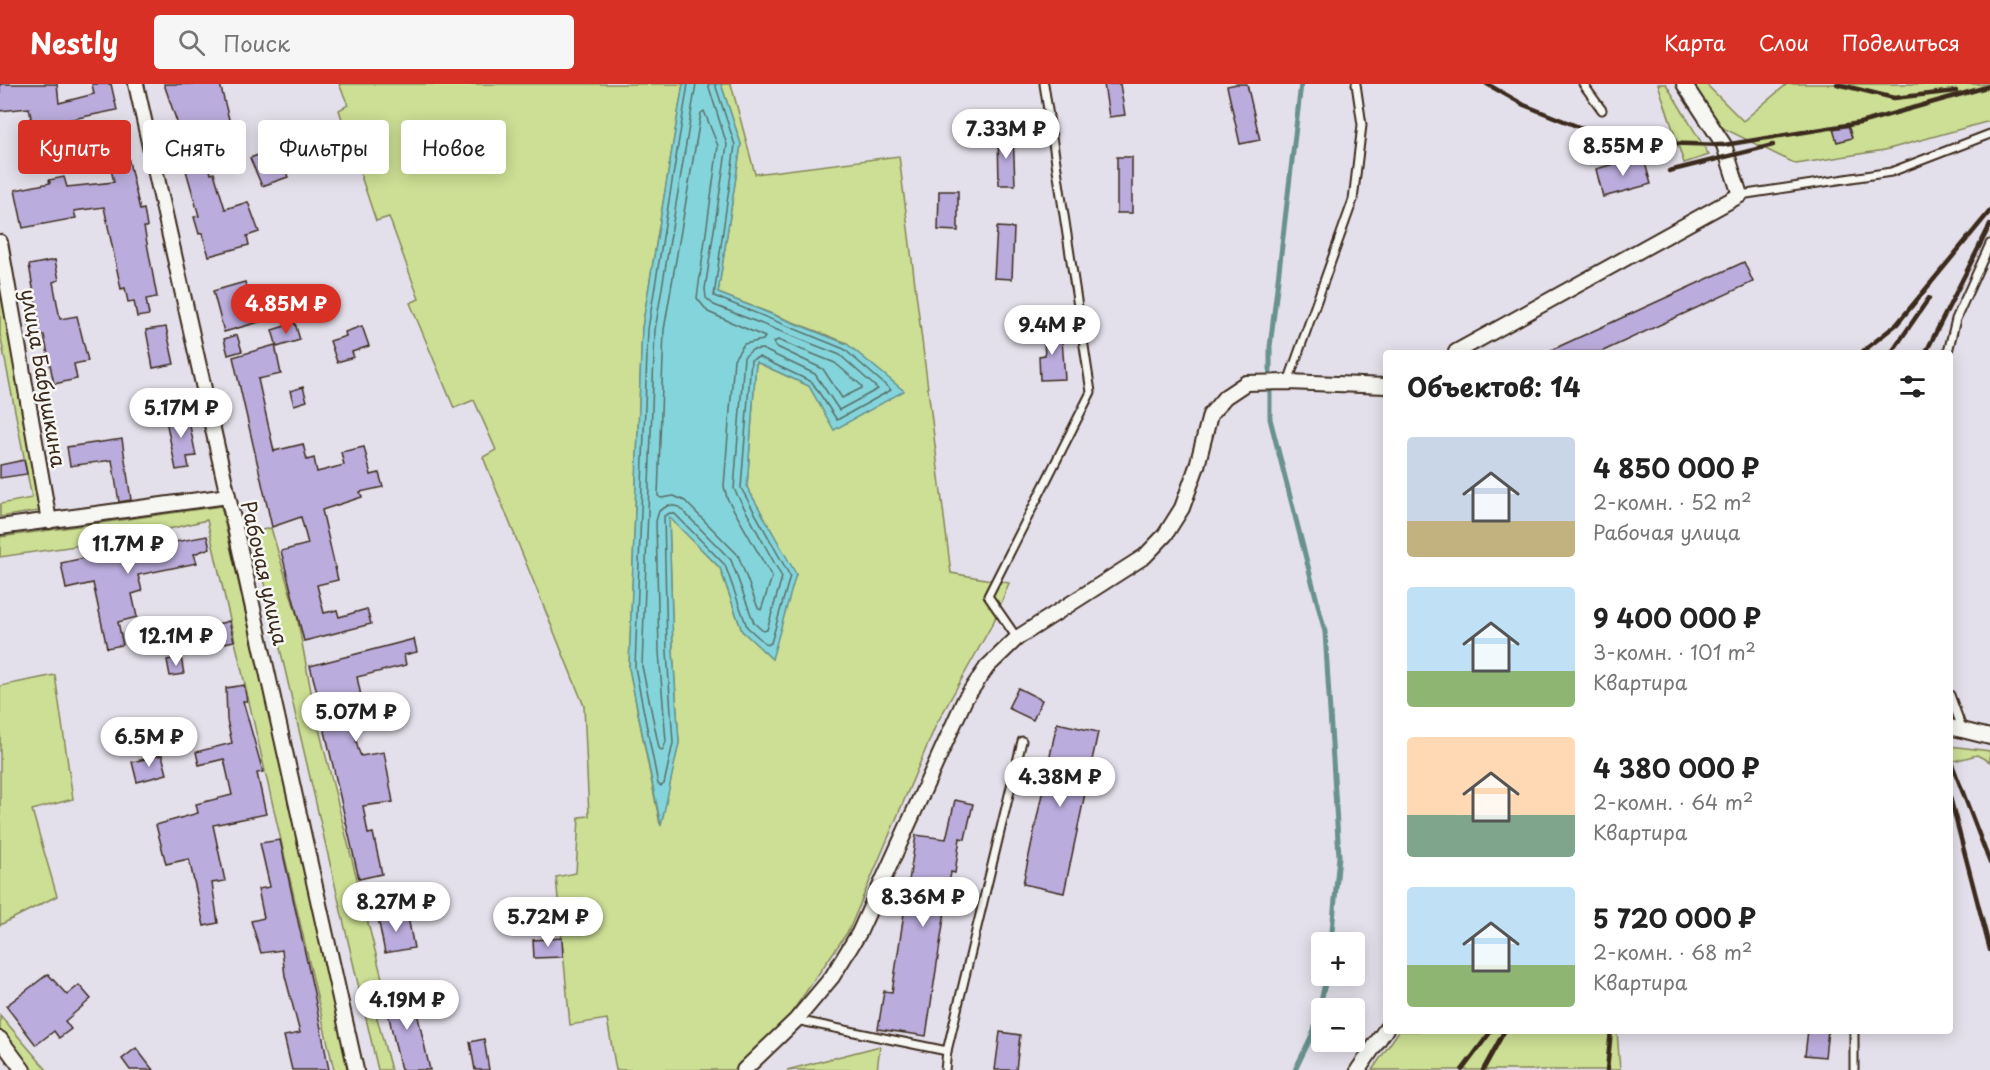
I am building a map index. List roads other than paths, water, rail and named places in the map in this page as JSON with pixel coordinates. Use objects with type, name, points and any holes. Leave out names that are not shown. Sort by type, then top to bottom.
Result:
[{"type":"street","name":"Рабочая улица","points":[[136,84],[356,1070]]},
{"type":"street","points":[[1460,350],[1740,195],[1724,145],[1684,84]]},
{"type":"street","name":"улица Бабушкина","points":[[0,242],[49,521]]},
{"type":"street","points":[[744,1070],[796,1020],[832,977],[859,933],[965,699],[987,667],[1017,638],[1145,556],[1165,535],[1182,508],[1197,466],[1210,415],[1225,397],[1246,383],[1288,382],[1383,386]]},
{"type":"street","points":[[0,527],[228,496]]},
{"type":"street","points":[[1956,727],[1990,737]]},
{"type":"street","points":[[1358,1070],[1383,1033]]},
{"type":"street","points":[[0,1039],[23,1070]]},
{"type":"lane","points":[[1017,638],[988,596],[1091,392],[1044,84]]},
{"type":"lane","points":[[1288,382],[1353,200],[1362,125],[1356,84]]},
{"type":"lane","points":[[1583,84],[1602,110]]},
{"type":"lane","points":[[1740,195],[1890,172],[1990,134]]},
{"type":"lane","points":[[1948,350],[1956,318],[1990,244]]},
{"type":"lane","points":[[1953,711],[1956,727]]},
{"type":"lane","points":[[945,1070],[947,1051],[1022,741]]},
{"type":"lane","points":[[796,1020],[947,1051]]},
{"type":"lane","points":[[1854,1034],[1854,1070]]},
{"type":"water","points":[[683,84],[721,84],[741,144],[718,293],[847,344],[904,391],[834,430],[809,386],[756,362],[747,487],[796,574],[772,659],[742,631],[720,568],[669,517],[673,651],[679,743],[661,826],[629,668],[642,328]]},
{"type":"waterway","points":[[1301,84],[1270,347],[1270,419],[1325,632],[1339,856],[1332,932]]},
{"type":"waterway","points":[[1295,1070],[1314,1031],[1324,986]]},
{"type":"railway","points":[[1487,84],[1524,105],[1584,129],[1657,143],[1724,145],[1860,123],[1990,86]]},
{"type":"railway","points":[[1837,84],[1894,98],[1956,91]]},
{"type":"railway","points":[[1669,171],[1773,145]]},
{"type":"railway","points":[[1864,350],[1897,324],[1990,211]]},
{"type":"railway","points":[[1927,350],[1990,225]]},
{"type":"railway","points":[[1893,350],[1929,298]]},
{"type":"railway","points":[[1953,767],[1990,863]]},
{"type":"railway","points":[[1953,808],[1990,950]]},
{"type":"railway","points":[[1462,1070],[1489,1034]]},
{"type":"railway","points":[[1483,1070],[1503,1034]]},
{"type":"railway","points":[[1607,1070],[1611,1034]]}]
